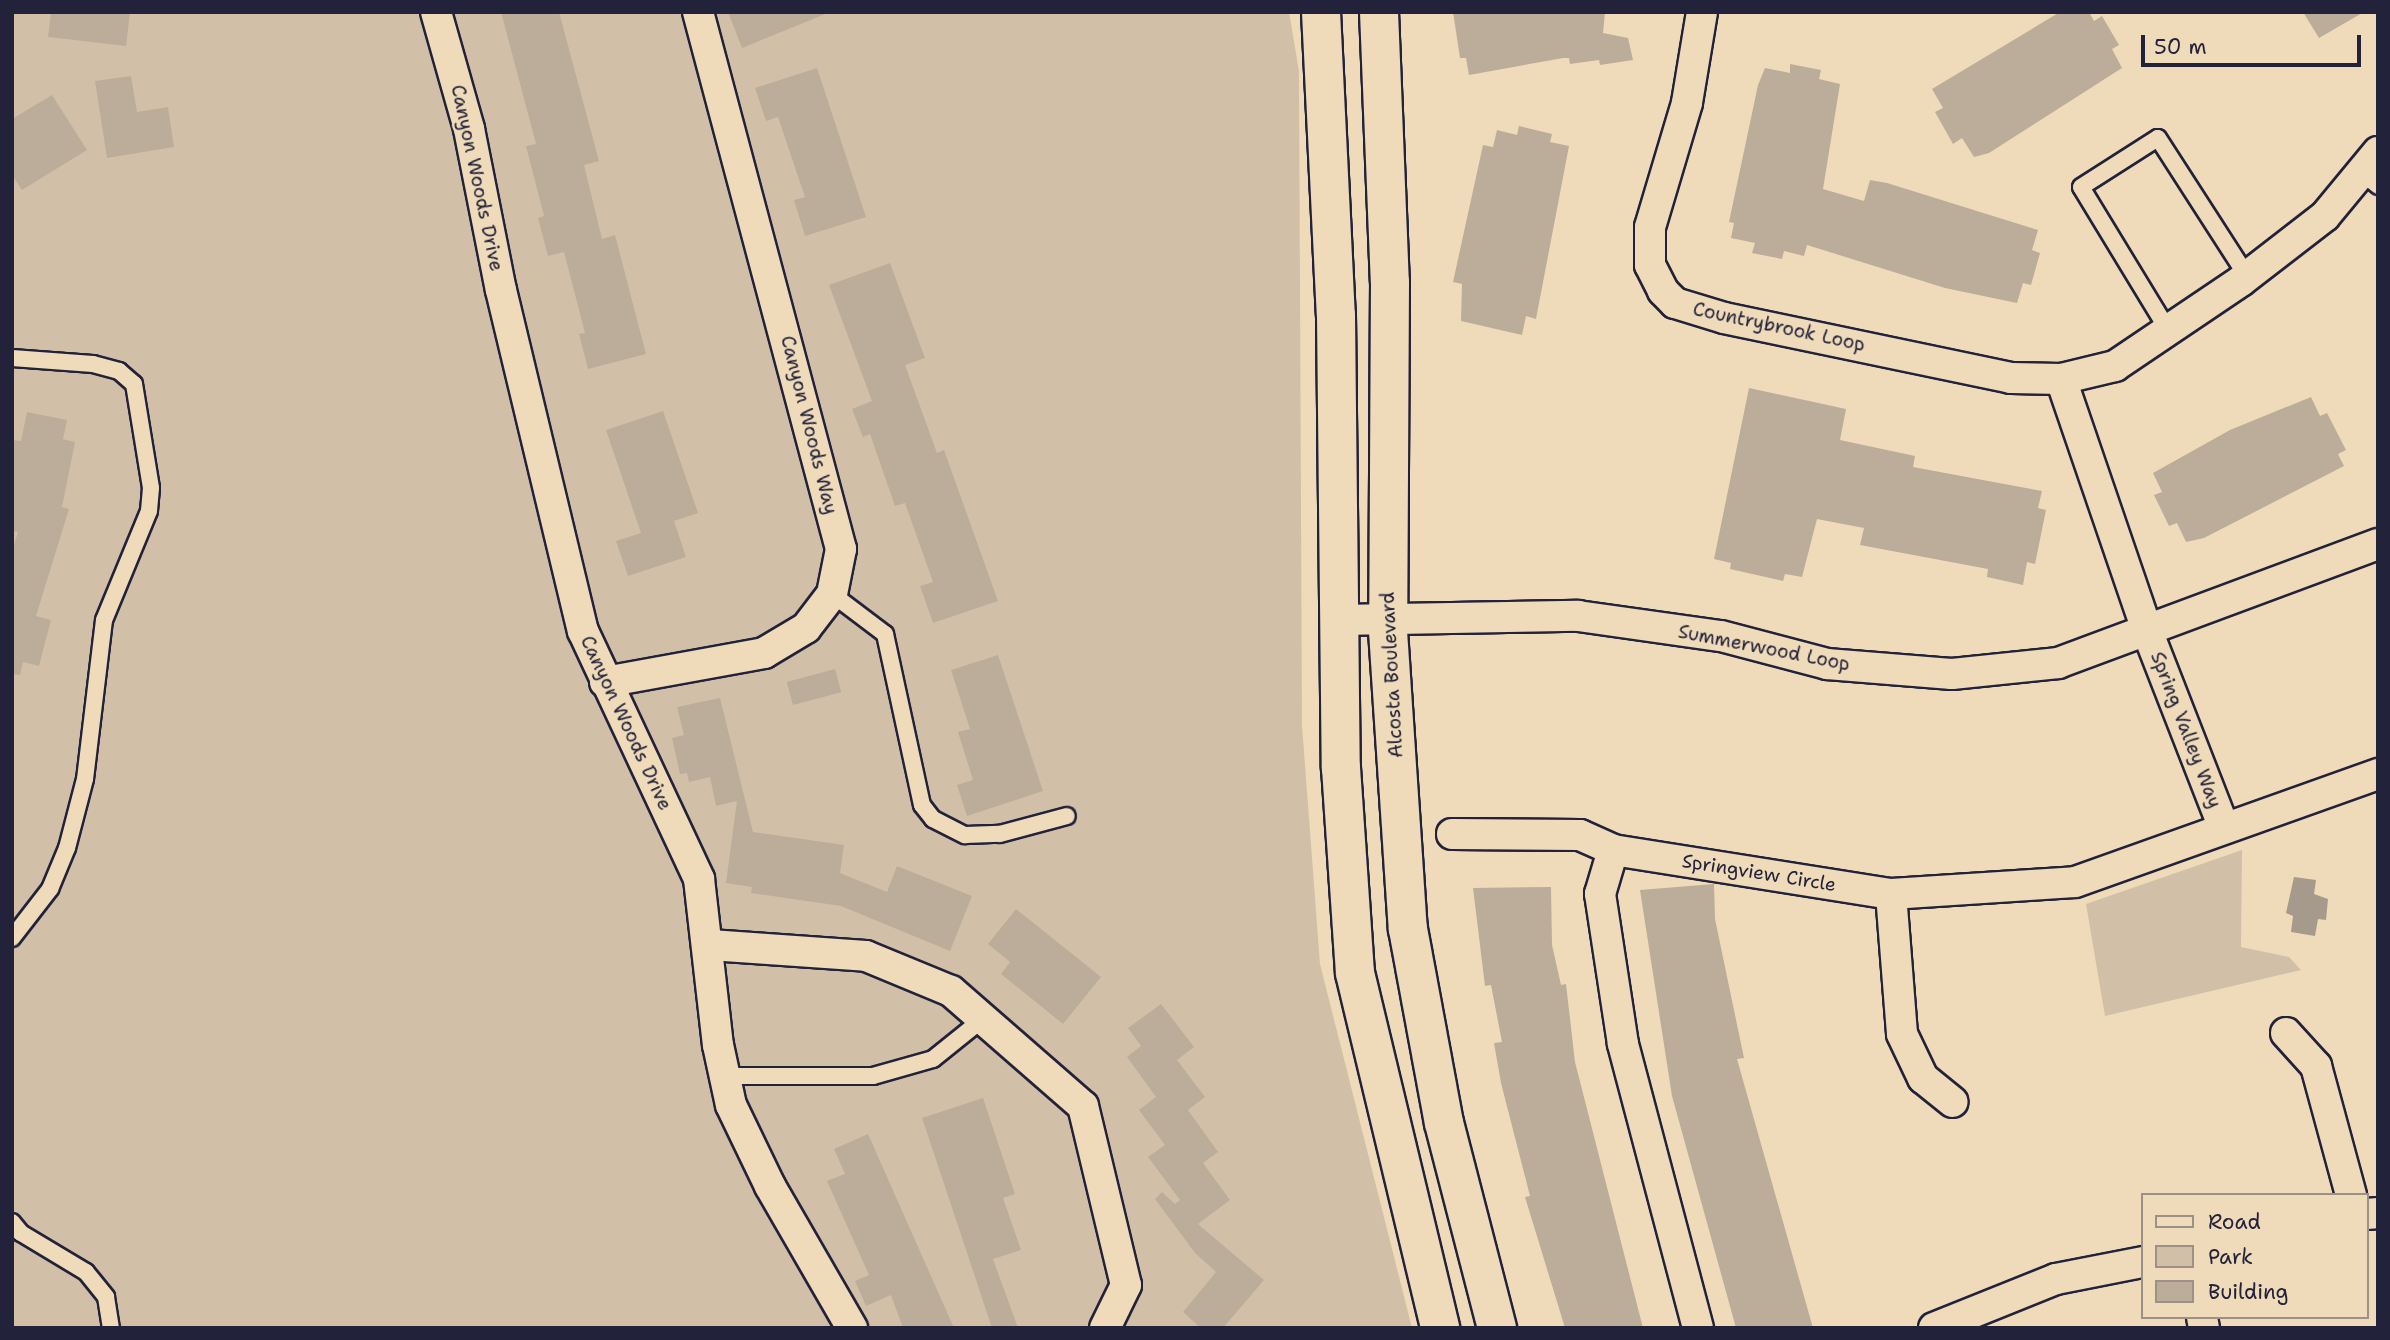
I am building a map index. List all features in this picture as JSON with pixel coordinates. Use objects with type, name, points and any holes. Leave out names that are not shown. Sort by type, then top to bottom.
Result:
[{"type":"main road","points":[[1321,12],[1336,315],[1341,768],[1355,974],[1440,1328]]},
{"type":"main road","name":"Alcosta Boulevard","points":[[1378,12],[1391,282],[1388,616],[1408,929],[1444,1123],[1497,1328]]},
{"type":"street","name":"Canyon Woods Drive","points":[[436,12],[469,129],[501,290],[580,618],[605,682],[699,879],[731,1105],[770,1186],[852,1328]]},
{"type":"street","name":"Canyon Woods Way","points":[[605,682],[764,653],[806,628],[832,594],[842,549],[698,12]]},
{"type":"street","name":"Countrybrook Loop","points":[[1702,12],[1687,103],[1650,227],[1650,265],[1663,291],[1675,303],[1724,318],[2011,378],[2061,379],[2115,366],[2247,276],[2325,216],[2372,170]]},
{"type":"street","points":[[2061,379],[2148,633]]},
{"type":"street","name":"Summerwood Loop","points":[[1339,620],[1388,616],[1578,616],[1721,636],[1827,664],[1952,674],[2058,663],[2148,633],[2378,544]]},
{"type":"street","name":"Spring Valley Way","points":[[2148,633],[2224,828]]},
{"type":"street","name":"Springview Circle","points":[[1452,834],[1580,835],[1613,850],[1891,894],[2075,882],[2378,774]]},
{"type":"street","points":[[1613,850],[1600,894],[1623,1044],[1698,1328]]},
{"type":"street","points":[[1891,894],[1902,1034],[1923,1077],[1953,1102]]},
{"type":"street","points":[[710,944],[866,956],[951,991],[1083,1106],[1126,1284],[1105,1328]]},
{"type":"street","points":[[2286,1033],[2315,1066],[2350,1193]]},
{"type":"street","points":[[1934,1328],[2056,1279],[2142,1262]]},
{"type":"lane","points":[[2168,330],[2081,187],[2158,138],[2247,276]]},
{"type":"lane","points":[[12,358],[93,363],[119,370],[134,384],[151,488],[149,512],[104,620],[85,779],[67,848],[50,889],[12,937]]},
{"type":"lane","points":[[832,594],[885,634],[922,805],[933,819],[965,835],[1000,834],[1067,816]]},
{"type":"lane","points":[[725,1076],[873,1076],[933,1059],[984,1018]]},
{"type":"lane","points":[[12,1222],[20,1233],[86,1272],[106,1297],[111,1328]]},
{"type":"green space","points":[[12,12],[1289,12],[1299,71],[1302,725],[1320,964],[1412,1328],[12,1328]]},
{"type":"green space","points":[[2242,850],[2241,947],[2289,957],[2301,970],[2105,1016],[2086,904]]},
{"type":"shaded area","points":[[2294,877],[2316,880],[2314,894],[2328,899],[2326,920],[2318,919],[2315,936],[2291,932],[2293,916],[2286,913]]},
{"type":"building","points":[[51,12],[130,12],[126,46],[48,37]]},
{"type":"building","points":[[501,12],[559,12],[599,161],[584,165],[602,239],[615,235],[646,354],[588,369],[579,334],[585,333],[564,252],[548,256],[538,218],[544,216],[526,146],[536,144]]},
{"type":"building","points":[[728,12],[828,12],[828,13],[742,48]]},
{"type":"building","points":[[1453,12],[1605,12],[1603,33],[1628,38],[1633,60],[1600,65],[1599,60],[1570,64],[1569,58],[1563,58],[1469,75],[1466,58],[1460,58]]},
{"type":"building","points":[[2060,12],[2089,12],[2094,21],[2102,16],[2119,45],[2112,49],[2122,68],[1989,153],[1974,157],[1962,138],[1953,144],[1935,112],[1943,108],[1932,89]]},
{"type":"building","points":[[2303,12],[2364,12],[2319,38]]},
{"type":"building","points":[[1790,64],[1821,70],[1819,79],[1840,84],[1823,189],[1864,201],[1870,180],[1887,183],[2038,230],[2032,250],[2040,253],[2031,285],[2023,283],[2017,303],[1945,288],[1807,245],[1804,256],[1784,251],[1782,259],[1752,253],[1755,243],[1731,238],[1734,223],[1729,222],[1758,85],[1765,68],[1790,73]]},
{"type":"building","points":[[817,68],[866,217],[805,236],[794,200],[805,197],[778,117],[766,121],[755,88]]},
{"type":"building","points":[[131,76],[137,112],[168,107],[174,147],[107,158],[95,81]]},
{"type":"building","points":[[52,95],[87,150],[22,190],[12,175],[12,119]]},
{"type":"building","points":[[1519,126],[1552,134],[1550,142],[1569,146],[1536,319],[1526,316],[1522,335],[1461,321],[1462,284],[1453,282],[1483,145],[1493,147],[1497,130],[1517,135]]},
{"type":"building","points":[[890,263],[925,358],[905,365],[937,453],[944,450],[998,601],[933,623],[920,586],[933,582],[905,503],[895,506],[870,434],[863,437],[852,409],[872,401],[829,285]]},
{"type":"building","points":[[1749,388],[1846,409],[1840,440],[1915,456],[1913,467],[2042,491],[2038,508],[2046,510],[2035,564],[2027,562],[2023,585],[1987,577],[1988,569],[1860,545],[1864,528],[1817,519],[1802,577],[1785,574],[1783,581],[1730,569],[1731,563],[1714,559]]},
{"type":"building","points":[[2311,397],[2320,416],[2327,413],[2346,450],[2338,454],[2344,466],[2204,538],[2186,542],[2177,523],[2169,526],[2154,495],[2162,492],[2153,473],[2230,430]]},
{"type":"building","points":[[663,411],[698,513],[674,521],[686,557],[628,576],[616,541],[641,533],[606,430]]},
{"type":"building","points":[[27,412],[67,420],[63,439],[75,442],[62,507],[69,509],[36,616],[51,620],[39,666],[23,662],[20,675],[12,674],[12,551],[18,532],[12,531],[12,440],[21,441]]},
{"type":"building","points":[[998,655],[1043,791],[967,816],[957,785],[973,780],[958,732],[970,729],[951,670]]},
{"type":"building","points":[[835,669],[841,692],[793,705],[787,682]]},
{"type":"building","points":[[720,698],[753,832],[844,845],[840,873],[887,892],[897,866],[972,896],[950,951],[841,906],[751,893],[752,887],[726,883],[737,801],[716,806],[710,777],[689,782],[687,773],[680,774],[672,738],[684,735],[677,707]]},
{"type":"building","points":[[1714,884],[1715,919],[1744,1058],[1737,1059],[1813,1328],[1736,1328],[1672,1096],[1640,890]]},
{"type":"building","points":[[1551,887],[1552,945],[1561,985],[1566,984],[1575,1062],[1643,1328],[1565,1328],[1525,1197],[1530,1196],[1501,1083],[1494,1043],[1502,1042],[1491,985],[1485,986],[1473,888]]},
{"type":"building","points":[[1016,909],[1101,977],[1063,1024],[1001,974],[1010,962],[988,944]]},
{"type":"building","points":[[1161,1004],[1194,1047],[1177,1060],[1205,1097],[1188,1110],[1218,1152],[1203,1163],[1230,1200],[1198,1224],[1264,1280],[1223,1328],[1201,1328],[1183,1312],[1216,1272],[1195,1253],[1155,1199],[1162,1192],[1175,1204],[1180,1200],[1148,1157],[1165,1145],[1139,1110],[1156,1097],[1127,1057],[1141,1046],[1128,1028]]},
{"type":"building","points":[[983,1098],[1015,1194],[1003,1198],[1021,1250],[993,1259],[1018,1328],[992,1328],[922,1118]]},
{"type":"building","points":[[868,1134],[954,1328],[903,1328],[891,1295],[866,1306],[855,1281],[869,1275],[827,1181],[845,1174],[834,1149]]}]
